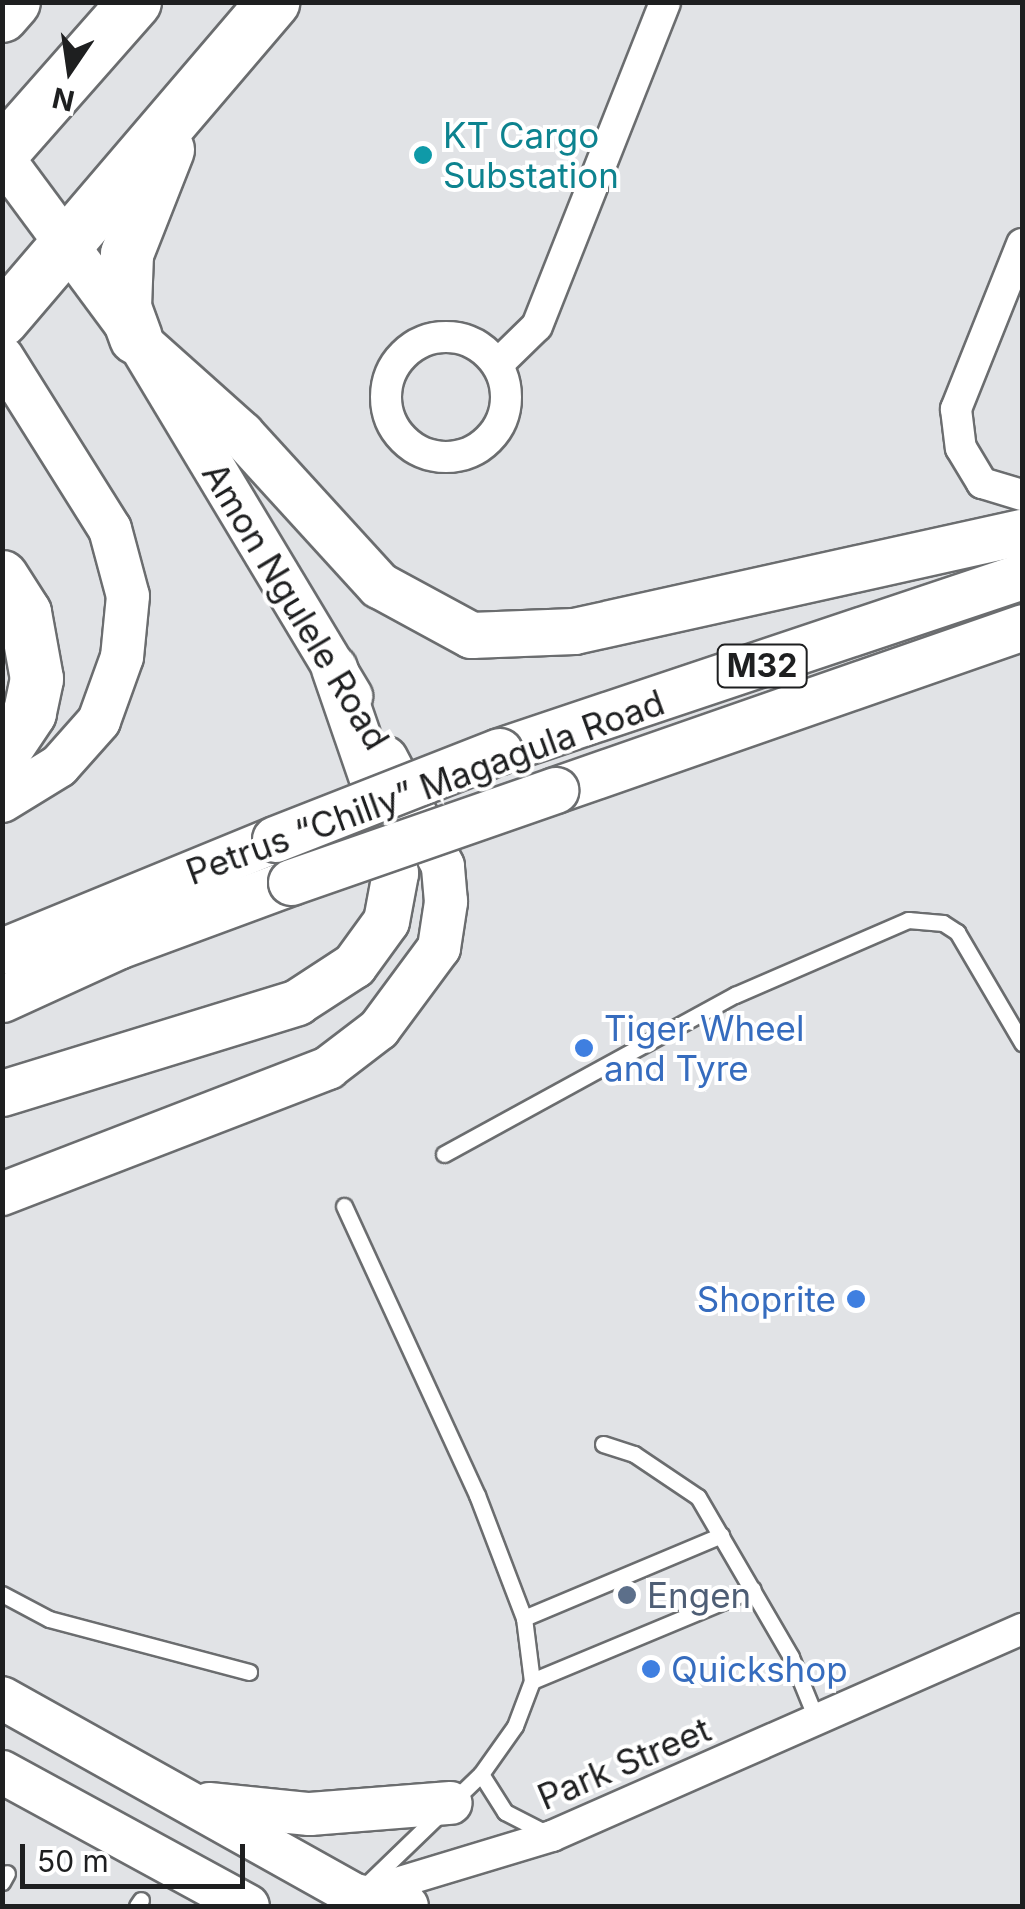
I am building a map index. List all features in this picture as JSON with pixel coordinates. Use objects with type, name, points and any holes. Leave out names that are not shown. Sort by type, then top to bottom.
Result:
[{"type":"highway","points":[[2,16],[14,2]]},
{"type":"highway","points":[[2,155],[135,2]]},
{"type":"highway","points":[[2,320],[274,2]]},
{"type":"highway","points":[[136,339],[125,306],[127,254],[146,195],[194,100]]},
{"type":"highway","points":[[2,578],[26,613],[38,680],[30,713],[2,755]]},
{"type":"main road","name":"Amon Ngulele Road","points":[[2,155],[136,339],[334,668],[443,866],[439,948],[417,986],[379,1029],[328,1068],[2,1194]]},
{"type":"main road","points":[[136,339],[241,434],[379,585],[471,635],[574,632],[1022,532]]},
{"type":"main road","points":[[2,357],[110,529],[128,596],[122,657],[100,721],[58,766],[2,801]]},
{"type":"main road","name":"Petrus “Chilly” Magagula Road","points":[[2,951],[500,751],[1022,576]]},
{"type":"main road","name":"Petrus “Chilly” Magagula Road","points":[[2,999],[118,946],[290,882],[1022,628]]},
{"type":"main road","points":[[2,1094],[297,1002],[354,965],[386,921],[395,873],[386,818],[334,668]]},
{"type":"main road","points":[[2,1698],[90,1751],[194,1802],[352,1901],[406,1906]]},
{"type":"main road","points":[[2,1772],[248,1906]]},
{"type":"main road","points":[[194,1802],[310,1814],[466,1789]]},
{"type":"street","points":[[498,364],[537,326],[664,2]]},
{"type":"street","points":[[1022,244],[956,410],[961,448],[982,483],[1022,495]]},
{"type":"street","points":[[448,336],[477,344],[498,364],[505,407],[484,445],[458,457],[428,456],[403,441],[388,416],[385,387],[397,360],[420,342],[448,336]]},
{"type":"street","name":"Park Street","points":[[352,1901],[552,1836],[818,1722],[1022,1628]]},
{"type":"lane","points":[[444,1154],[717,1004],[908,920],[943,923],[958,932],[1022,1043]]},
{"type":"lane","points":[[344,1206],[477,1496],[524,1618],[532,1682],[515,1726],[466,1789],[352,1901]]},
{"type":"lane","points":[[604,1444],[634,1454],[698,1497],[753,1589],[818,1722]]},
{"type":"lane","points":[[524,1618],[721,1536]]},
{"type":"lane","points":[[532,1682],[753,1589]]},
{"type":"lane","points":[[2,1594],[49,1620],[249,1672]]},
{"type":"lane","points":[[466,1789],[552,1836]]},
{"type":"place","name":"KT Cargo Substation","points":[[423,155]]},
{"type":"place","name":"Tiger Wheel and Tyre","points":[[584,1048]]},
{"type":"place","name":"Shoprite","points":[[856,1299]]},
{"type":"place","name":"Engen","points":[[627,1595]]},
{"type":"place","name":"Quickshop","points":[[651,1669]]}]
